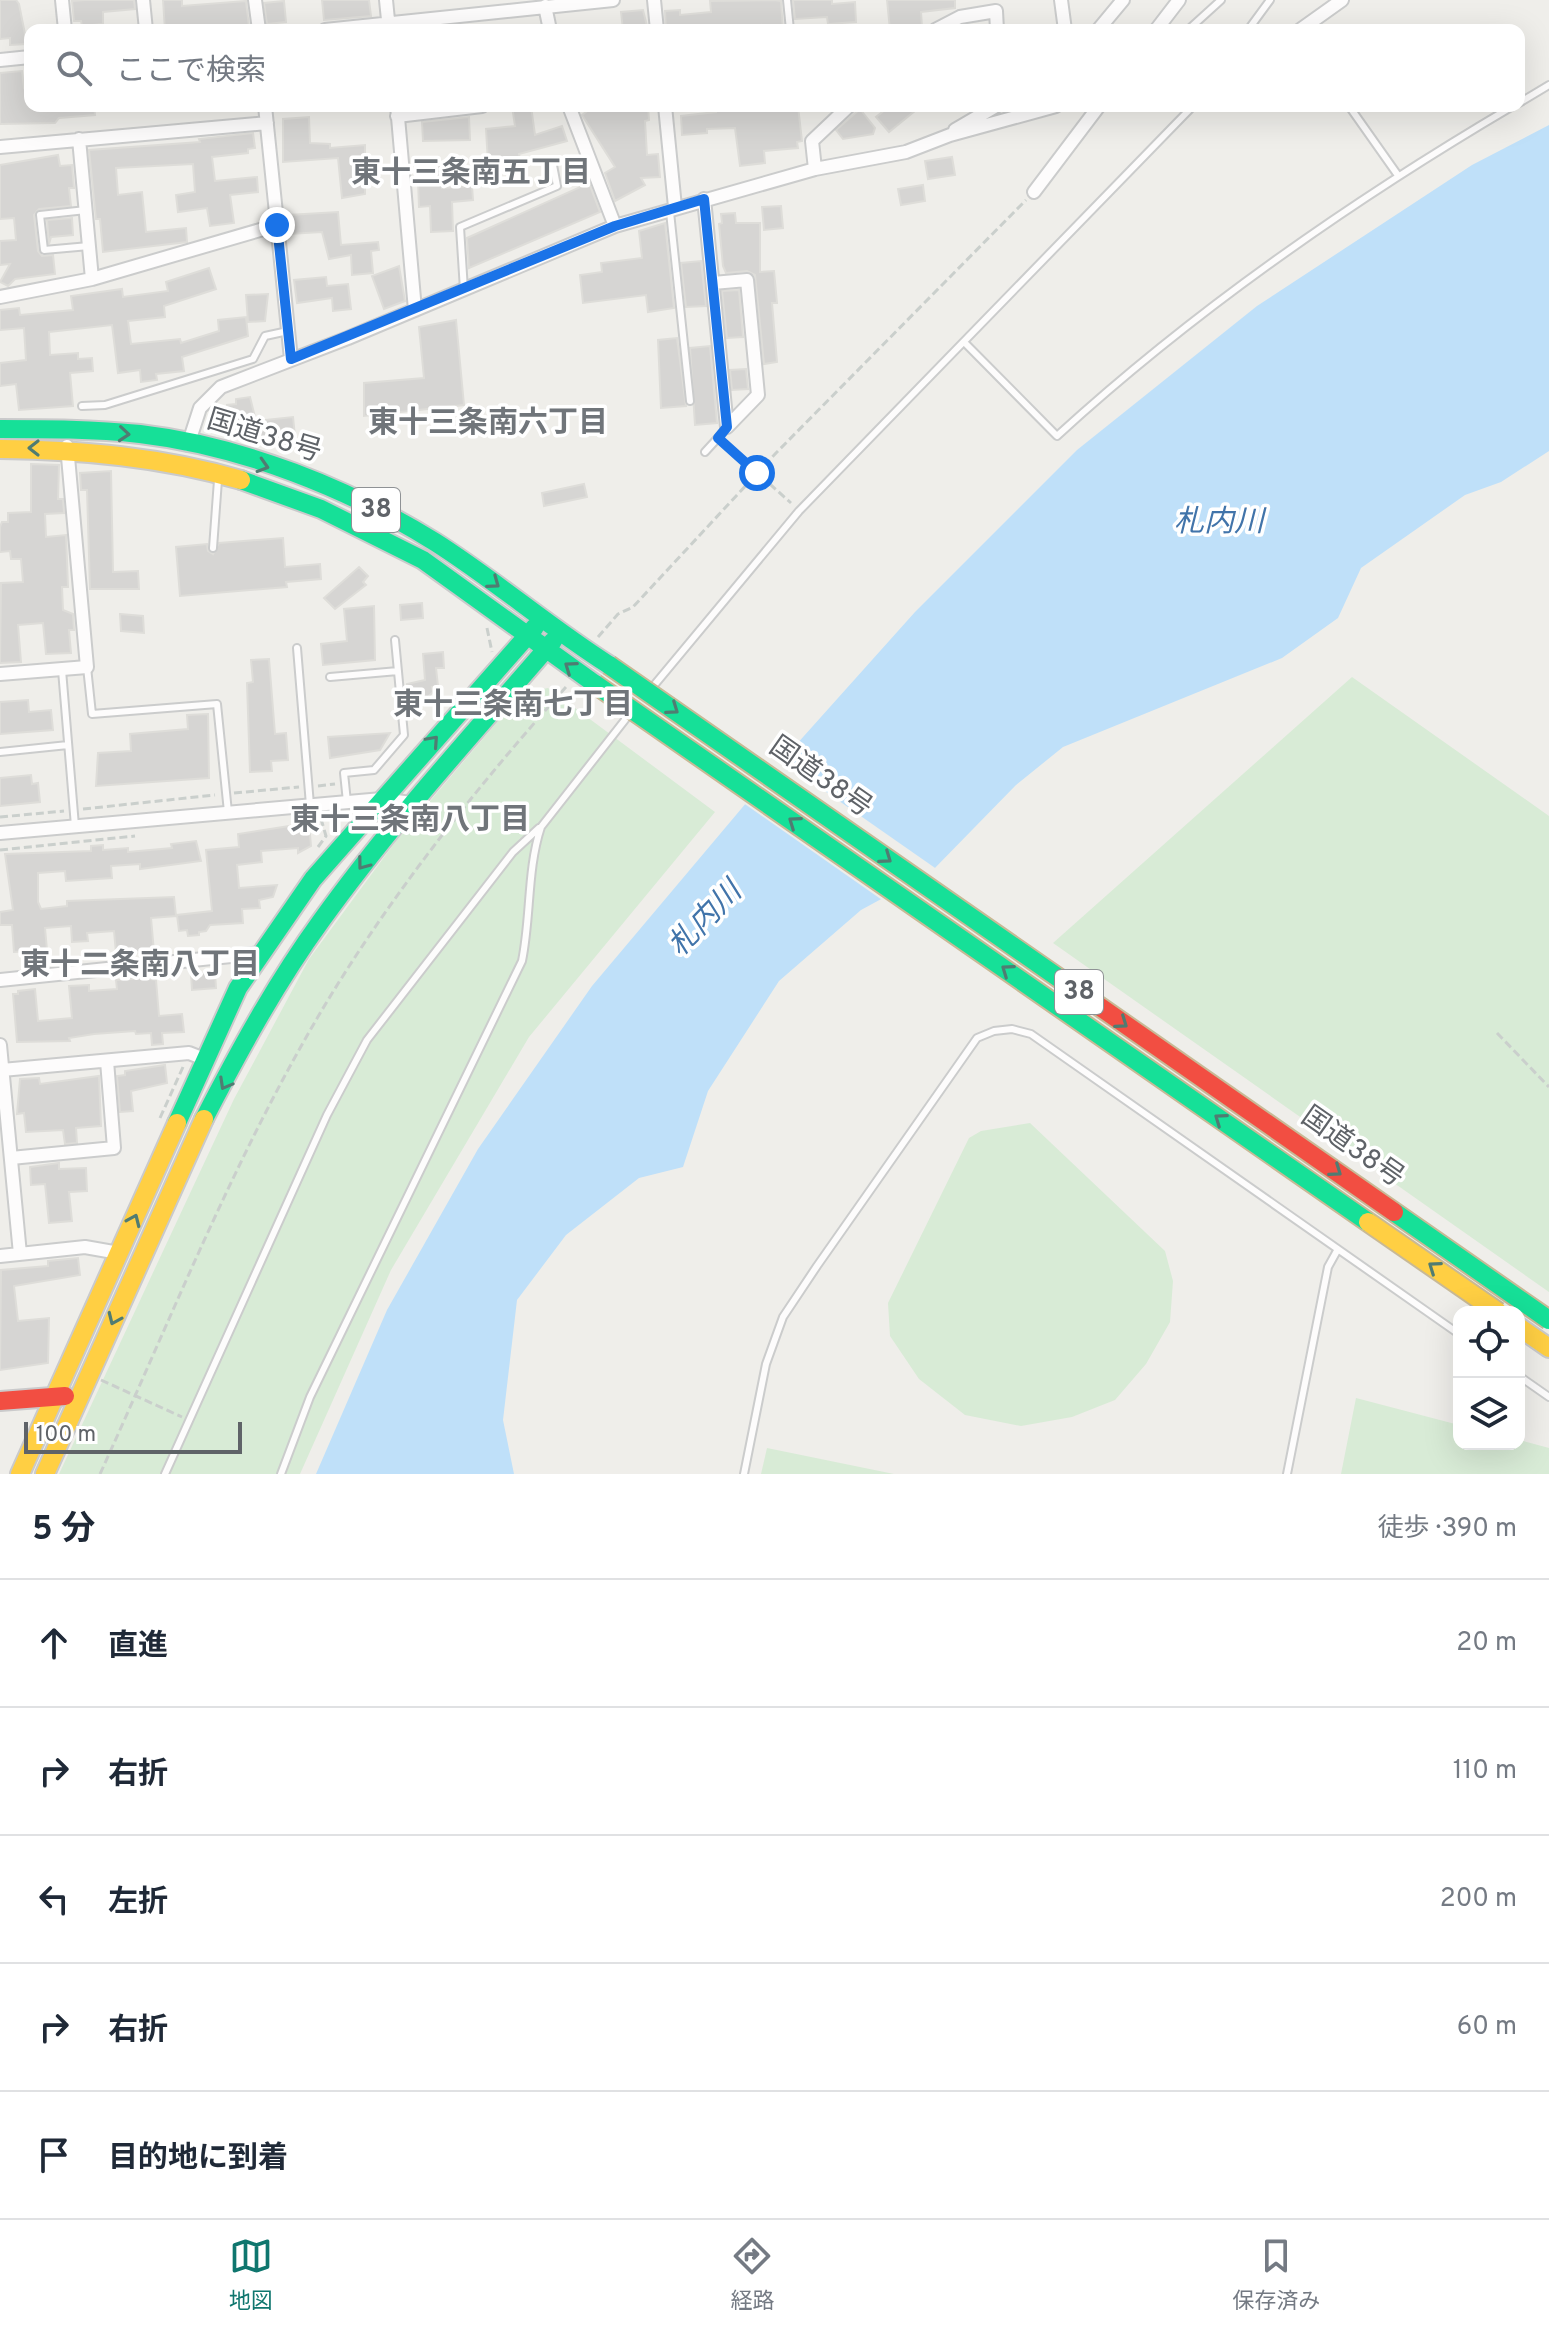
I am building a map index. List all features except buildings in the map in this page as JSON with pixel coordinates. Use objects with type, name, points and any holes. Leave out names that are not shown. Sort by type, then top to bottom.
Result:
[{"type":"main road","name":"国道38号","points":[[0,429],[59,429],[189,442],[320,484],[433,542],[1549,1320]]},
{"type":"main road","name":"国道38号","points":[[0,449],[68,448],[184,463],[320,507],[435,568],[595,684],[1489,1306]]},
{"type":"main road","points":[[20,1474],[238,988],[313,879],[542,619]]},
{"type":"main road","points":[[45,1474],[212,1107],[290,967],[362,865],[411,803],[560,633]]},
{"type":"main road","points":[[1525,1331],[1549,1348]]},
{"type":"main road","points":[[0,1401],[58,1394],[78,1401]]},
{"type":"street","points":[[62,0],[64,24]]},
{"type":"street","points":[[143,0],[145,24]]},
{"type":"street","points":[[255,0],[258,24]]},
{"type":"street","points":[[386,0],[389,24]]},
{"type":"street","points":[[411,24],[613,0]]},
{"type":"street","points":[[654,0],[656,24]]},
{"type":"street","points":[[1061,0],[1064,24]]},
{"type":"street","points":[[1103,24],[1123,0]]},
{"type":"street","points":[[1161,24],[1179,0]]},
{"type":"street","points":[[1308,24],[1342,0]]},
{"type":"street","points":[[545,6],[549,24]]},
{"type":"street","points":[[947,24],[960,17],[996,11],[997,24]]},
{"type":"street","points":[[0,60],[24,58]]},
{"type":"street","points":[[266,112],[291,359]]},
{"type":"street","points":[[397,112],[415,310]]},
{"type":"street","points":[[571,112],[615,226]]},
{"type":"street","points":[[665,112],[672,207]]},
{"type":"street","points":[[815,169],[812,141],[843,112]]},
{"type":"street","points":[[950,135],[984,112]]},
{"type":"street","points":[[184,463],[200,408],[221,387],[615,226],[672,207],[815,169],[906,152],[950,135],[1034,112]]},
{"type":"street","points":[[1034,192],[1094,112]]},
{"type":"street","points":[[0,147],[267,123]]},
{"type":"street","points":[[79,139],[92,279]]},
{"type":"street","points":[[704,199],[727,427]]},
{"type":"street","points":[[0,297],[92,279],[277,225]]},
{"type":"street","points":[[713,283],[747,280],[758,395],[727,427]]},
{"type":"street","points":[[0,674],[87,667],[68,448],[59,429]]},
{"type":"street","points":[[0,833],[382,799],[411,803]]},
{"type":"street","points":[[0,980],[261,953]]},
{"type":"street","points":[[0,1045],[20,1254]]},
{"type":"street","points":[[2,1070],[189,1053],[207,1060]]},
{"type":"street","points":[[11,1158],[114,1148],[107,1061]]},
{"type":"street","points":[[0,1256],[85,1247],[119,1253]]},
{"type":"lane","points":[[787,0],[789,24]]},
{"type":"lane","points":[[1195,24],[1221,0]]},
{"type":"lane","points":[[1252,24],[1270,0]]},
{"type":"lane","points":[[1525,99],[1549,85]]},
{"type":"lane","points":[[165,1474],[327,1115],[367,1040],[513,852],[541,827],[741,578],[799,511],[1187,112]]},
{"type":"lane","points":[[1353,112],[1397,174]]},
{"type":"lane","points":[[965,343],[1057,436],[1140,360],[1220,298],[1397,174],[1503,112]]},
{"type":"lane","points":[[464,290],[460,227],[557,186],[553,165]]},
{"type":"lane","points":[[672,207],[690,401]]},
{"type":"lane","points":[[86,210],[40,215],[44,250],[89,246]]},
{"type":"lane","points":[[82,406],[105,405],[238,365],[253,359],[265,336],[288,331]]},
{"type":"lane","points":[[705,452],[727,427]]},
{"type":"lane","points":[[213,548],[215,493],[220,473]]},
{"type":"lane","points":[[347,802],[344,773],[374,770],[404,735],[395,640]]},
{"type":"lane","points":[[297,648],[310,805]]},
{"type":"lane","points":[[87,667],[92,714],[217,704],[228,812]]},
{"type":"lane","points":[[62,669],[75,826]]},
{"type":"lane","points":[[330,677],[398,671]]},
{"type":"lane","points":[[0,752],[68,745]]},
{"type":"lane","points":[[281,1474],[316,1384],[522,961],[528,932],[535,844],[541,827]]},
{"type":"lane","points":[[744,1474],[766,1364],[783,1317],[933,1096],[977,1038],[994,1031],[1012,1029],[1031,1034],[1453,1330]]},
{"type":"lane","points":[[1287,1474],[1328,1267],[1338,1249]]},
{"type":"lane","points":[[1522,1378],[1549,1397]]},
{"type":"path","points":[[598,637],[618,614],[633,607],[757,473],[1034,192]]},
{"type":"path","points":[[718,438],[799,511]]},
{"type":"path","points":[[483,619],[492,639],[492,653]]},
{"type":"path","points":[[100,1474],[252,1142],[317,1017],[364,942],[408,882],[568,685]]},
{"type":"path","points":[[0,817],[344,784]]},
{"type":"path","points":[[1497,1033],[1549,1087]]},
{"type":"green space","points":[[1352,677],[1549,816],[1549,1292],[1053,943]]},
{"type":"green space","points":[[548,688],[715,812],[529,1037],[391,1270],[300,1474],[59,1474],[234,1099],[309,959],[396,841],[522,693]]},
{"type":"green space","points":[[1030,1123],[1165,1251],[1173,1281],[1170,1322],[1146,1364],[1115,1400],[1072,1417],[1021,1426],[965,1415],[919,1379],[890,1336],[888,1303],[969,1138],[981,1131]]},
{"type":"green space","points":[[1356,1398],[1453,1423],[1453,1450],[1525,1450],[1525,1442],[1549,1448],[1549,1474],[1341,1474]]},
{"type":"green space","points":[[767,1448],[894,1474],[761,1474]]},
{"type":"water","name":"札内川","points":[[1549,125],[1549,451],[1501,482],[1465,495],[1361,568],[1338,618],[1282,658],[1063,747],[1016,785],[931,872],[861,910],[779,981],[708,1091],[683,1167],[639,1178],[566,1235],[517,1300],[503,1420],[514,1474],[316,1474],[387,1310],[478,1149],[592,986],[778,765],[915,612],[1077,450],[1257,306],[1472,165]]},
{"type":"pier","points":[[779,759],[938,870],[885,902],[742,802]]},
{"type":"traffic: fast","points":[[0,429],[140,434],[217,448],[293,472],[367,504],[435,542],[609,665]]},
{"type":"traffic: fast","points":[[241,480],[321,509],[423,560],[595,684]]},
{"type":"traffic: fast","points":[[177,1123],[238,988],[313,879],[535,627]]},
{"type":"traffic: fast","points":[[204,1119],[289,969],[348,884],[553,641]]},
{"type":"traffic: fast","points":[[609,665],[1073,988]]},
{"type":"traffic: fast","points":[[595,684],[1368,1222]]},
{"type":"traffic: fast","points":[[1394,1212],[1549,1320]]},
{"type":"traffic: slow","points":[[0,449],[122,456],[241,480]]},
{"type":"traffic: slow","points":[[45,1474],[204,1119]]},
{"type":"traffic: slow","points":[[20,1474],[177,1123]]},
{"type":"traffic: slow","points":[[1368,1222],[1489,1306]]},
{"type":"traffic: slow","points":[[1525,1331],[1549,1348]]},
{"type":"traffic: jam","points":[[1073,988],[1394,1212]]},
{"type":"traffic: jam","points":[[0,1401],[65,1396]]},
{"type":"district","name":"東十三条南五丁目","points":[[471,174]]},
{"type":"district","name":"東十三条南六丁目","points":[[488,424]]},
{"type":"district","name":"東十三条南七丁目","points":[[513,706]]},
{"type":"district","name":"東十三条南八丁目","points":[[410,821]]},
{"type":"district","name":"東十二条南八丁目","points":[[140,966]]},
{"type":"route","points":[[277,225],[291,359],[615,226],[704,199],[727,427],[718,438],[757,473]]}]
